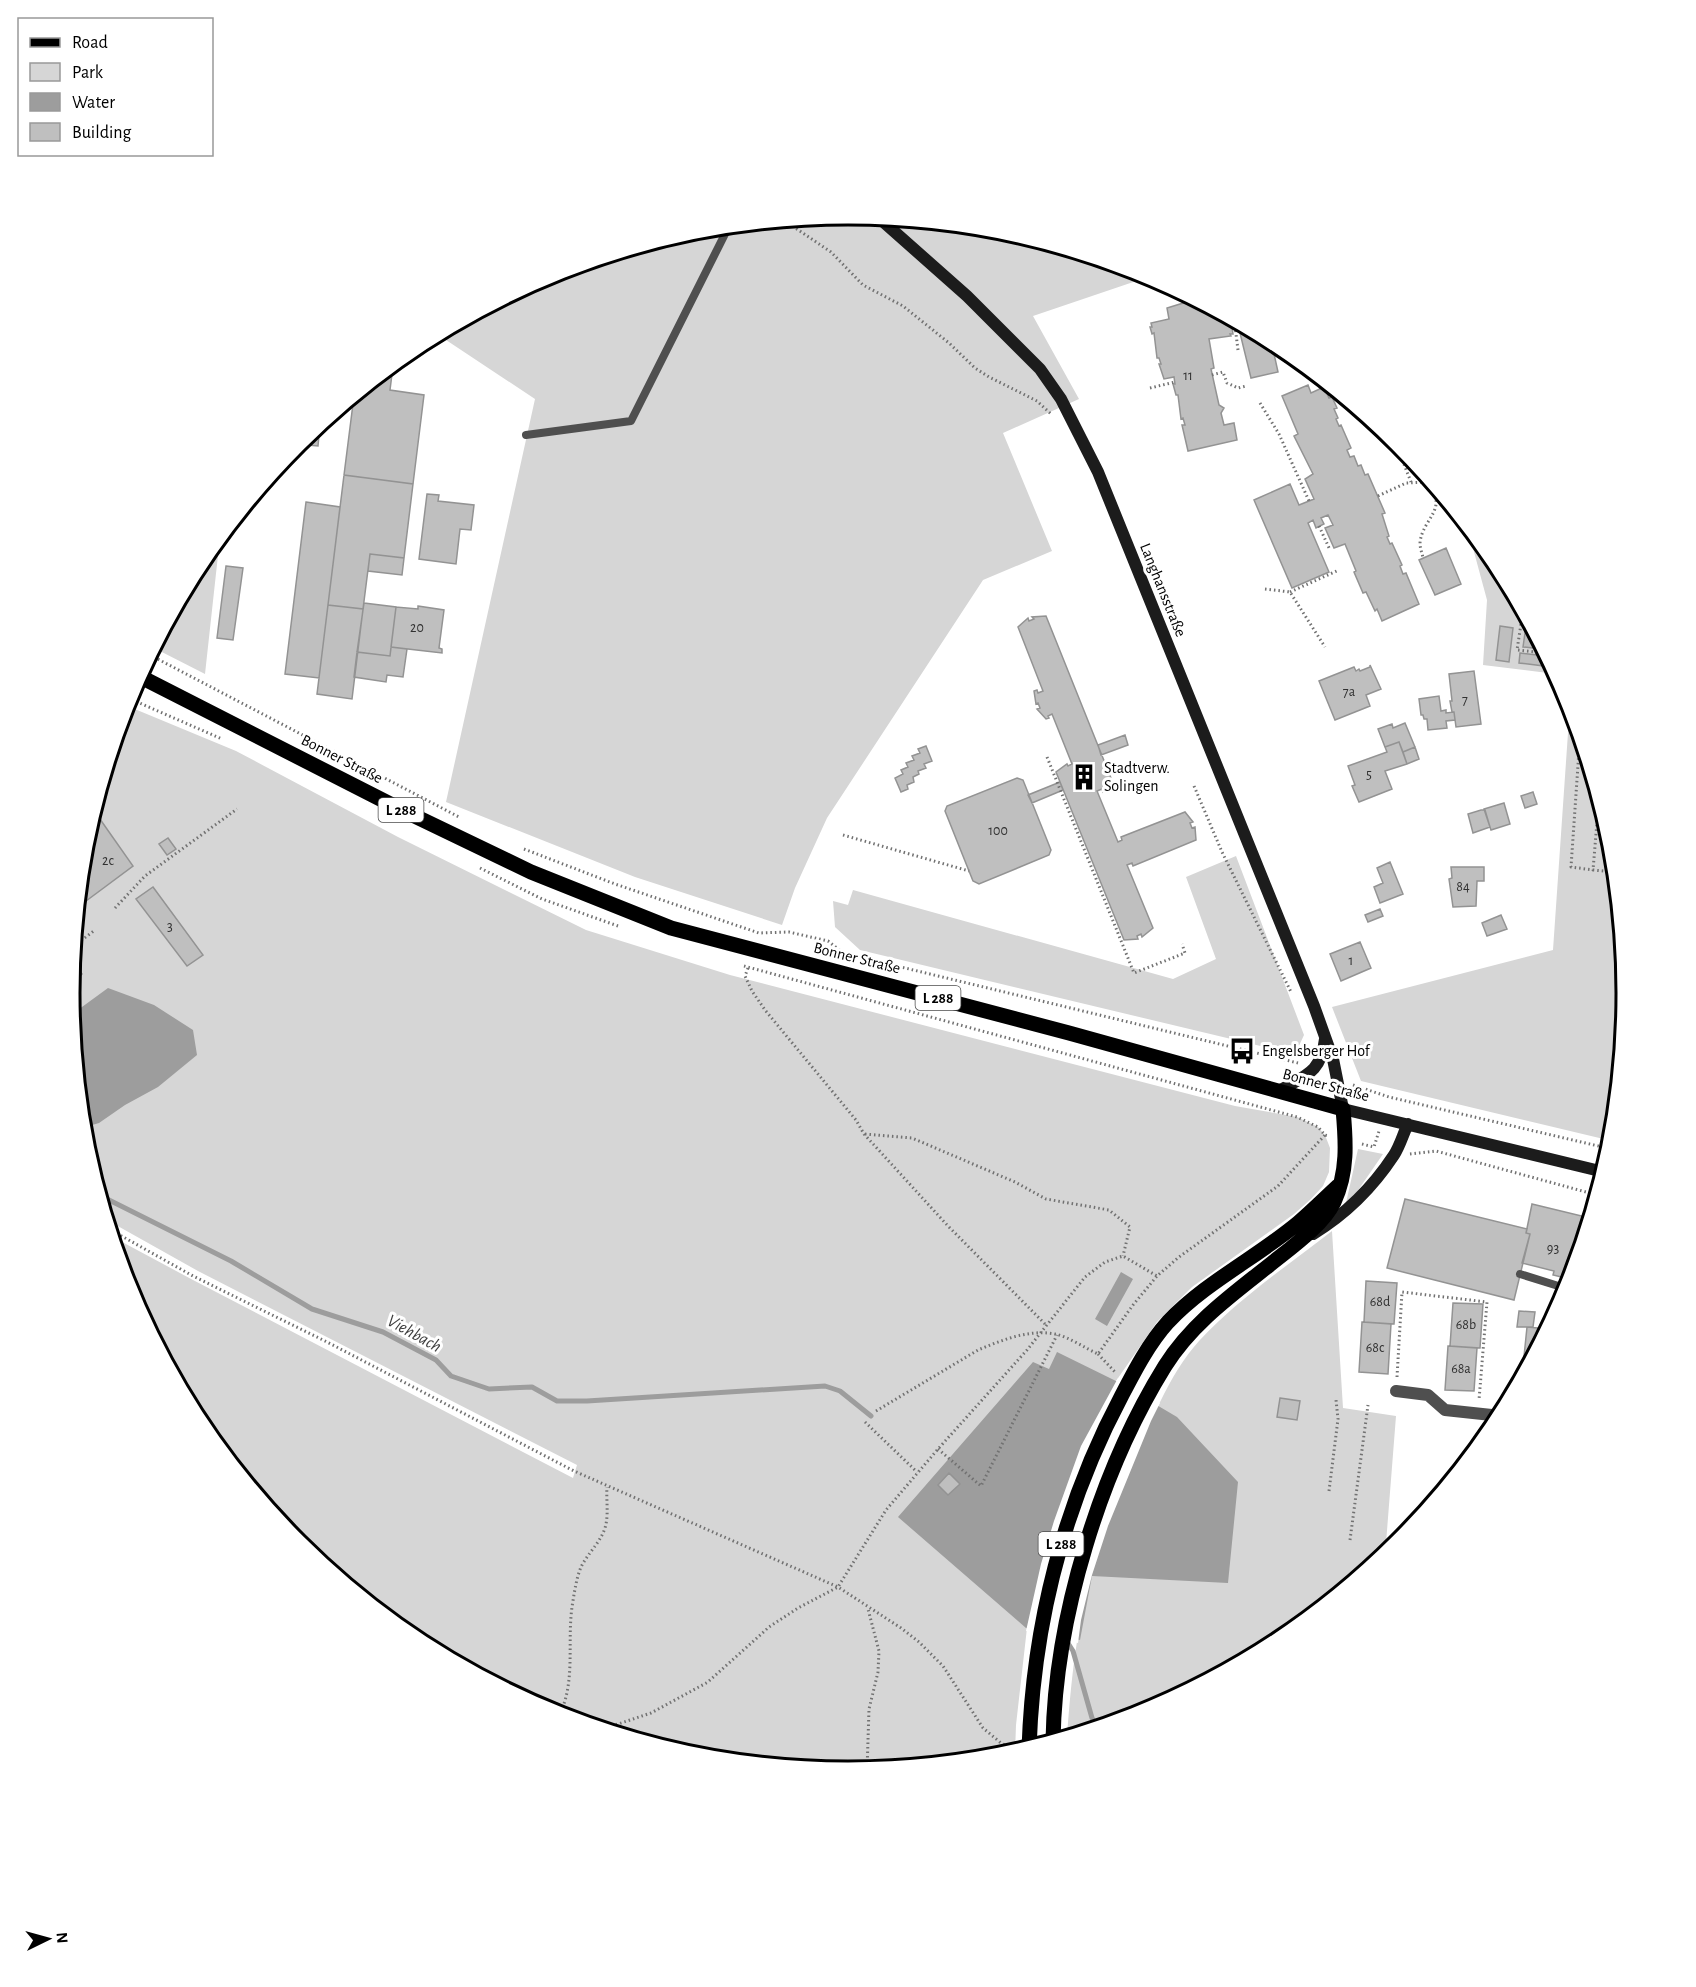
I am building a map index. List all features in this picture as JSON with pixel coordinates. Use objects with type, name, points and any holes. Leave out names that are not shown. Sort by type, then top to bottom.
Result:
[{"type":"main road","name":"Bonner Straße","points":[[147,680],[398,808],[531,872],[670,928],[1343,1109]]},
{"type":"main road","name":"L 288","points":[[1054,1734],[1062,1651],[1073,1598],[1106,1487],[1124,1444],[1165,1366],[1184,1339],[1218,1306],[1296,1244],[1322,1219],[1333,1204],[1341,1184],[1346,1152],[1343,1109]]},
{"type":"main road","name":"L 288","points":[[1030,1740],[1033,1681],[1041,1630],[1058,1554],[1070,1515],[1108,1421],[1145,1354],[1167,1323],[1204,1289],[1298,1223],[1341,1184]]},
{"type":"street","name":"Langhansstraße","points":[[889,227],[967,296],[1010,338],[1040,369],[1061,399],[1098,471],[1325,1035],[1338,1080],[1343,1109]]},
{"type":"street","points":[[1279,1091],[1314,1070],[1323,1053],[1325,1035]]},
{"type":"street","name":"Bonner Straße","points":[[1343,1109],[1595,1170]]},
{"type":"street","name":"L 288","points":[[1296,1244],[1330,1223],[1354,1203],[1395,1153],[1408,1124]]},
{"type":"street","points":[[1396,1391],[1428,1395],[1445,1410],[1490,1415]]},
{"type":"lane","points":[[526,435],[631,421],[724,236]]},
{"type":"lane","points":[[1520,1274],[1559,1286]]},
{"type":"path","points":[[794,227],[831,252],[863,285],[903,306],[949,343],[975,368],[1037,401],[1055,417]]},
{"type":"path","points":[[1236,330],[1238,350]]},
{"type":"path","points":[[1212,375],[1223,372],[1227,383],[1238,388],[1246,386]]},
{"type":"path","points":[[1150,388],[1175,382]]},
{"type":"path","points":[[1260,403],[1279,434],[1309,501]]},
{"type":"path","points":[[1404,463],[1411,482]]},
{"type":"path","points":[[1378,496],[1406,483],[1422,483]]},
{"type":"path","points":[[1423,558],[1420,544],[1436,508],[1435,498]]},
{"type":"path","points":[[1320,526],[1330,550]]},
{"type":"path","points":[[1265,589],[1290,591],[1339,570]]},
{"type":"path","points":[[1290,591],[1325,647]]},
{"type":"path","points":[[1521,623],[1517,650],[1536,652]]},
{"type":"path","points":[[156,659],[465,820]]},
{"type":"path","points":[[1579,755],[1571,867],[1606,871]]},
{"type":"path","points":[[1047,757],[1134,973],[1185,953],[1182,944]]},
{"type":"path","points":[[1194,786],[1222,852],[1292,994]]},
{"type":"path","points":[[115,908],[145,876],[237,809]]},
{"type":"path","points":[[1593,870],[1597,823]]},
{"type":"path","points":[[843,835],[969,871]]},
{"type":"path","points":[[518,846],[615,884],[759,933],[789,932],[828,941],[843,953],[1242,1051],[1305,1064]]},
{"type":"path","points":[[81,940],[95,930]]},
{"type":"path","points":[[745,976],[765,1010],[856,1120],[864,1134],[948,1226],[1047,1326]]},
{"type":"path","points":[[1338,1080],[1389,1097],[1601,1147]]},
{"type":"path","points":[[864,1134],[912,1138],[1015,1182],[1046,1199],[1109,1209],[1130,1227],[1123,1256]]},
{"type":"path","points":[[1098,1354],[1132,1305],[1157,1276],[1179,1257],[1278,1186],[1325,1136]]},
{"type":"path","points":[[1395,1153],[1402,1155],[1436,1151],[1590,1193]]},
{"type":"path","points":[[118,1234],[193,1276],[327,1342],[607,1487],[838,1587],[867,1608],[902,1628],[931,1654],[952,1677],[982,1728],[1006,1745]]},
{"type":"path","points":[[614,1725],[651,1713],[708,1682],[769,1627],[798,1608],[838,1587],[886,1510],[1047,1326],[1085,1277],[1105,1262],[1123,1256],[1157,1276]]},
{"type":"path","points":[[1396,1391],[1402,1292],[1487,1302],[1478,1414]]},
{"type":"path","points":[[876,1411],[978,1350],[996,1342],[1029,1334],[1057,1335],[1098,1354],[1119,1377]]},
{"type":"path","points":[[938,1449],[981,1486],[1057,1335]]},
{"type":"path","points":[[1329,1491],[1338,1419],[1336,1400]]},
{"type":"path","points":[[1350,1540],[1368,1405]]},
{"type":"path","points":[[865,1422],[917,1472]]},
{"type":"path","points":[[563,1707],[568,1694],[571,1623],[578,1580],[581,1568],[604,1530],[608,1518],[607,1487]]},
{"type":"path","points":[[867,1608],[879,1651],[878,1672],[869,1709],[867,1761]]},
{"type":"green space","points":[[848,225],[898,227],[998,240],[1047,251],[1136,281],[1033,316],[1079,399],[1003,433],[1052,551],[983,580],[827,818],[795,888],[782,925],[635,877],[446,802],[535,399],[445,340],[508,304],[554,283],[649,251],[698,240],[798,227]]},
{"type":"green space","points":[[1473,547],[1514,609],[1546,673],[1483,665],[1487,600]]},
{"type":"green space","points":[[218,554],[205,674],[160,651],[182,609]]},
{"type":"green space","points":[[134,709],[236,751],[398,837],[586,930],[730,975],[1235,1106],[1297,1117],[1318,1127],[1325,1135],[1330,1148],[1329,1172],[1323,1186],[1294,1214],[1192,1287],[1157,1322],[1116,1381],[1081,1446],[1028,1619],[1015,1743],[948,1755],[848,1762],[798,1760],[698,1747],[649,1736],[554,1704],[508,1683],[421,1632],[341,1571],[270,1500],[238,1461],[182,1378],[138,1288],[120,1241],[573,1478],[577,1465],[198,1271],[115,1225],[94,1143],[86,1094],[81,1044],[80,994],[81,943],[86,893],[94,844],[106,795],[120,746]]},
{"type":"green space","points":[[1568,726],[1590,795],[1602,844],[1615,943],[1615,1044],[1603,1139],[1361,1081],[1332,1007],[1553,950]]},
{"type":"green space","points":[[1236,856],[1304,1035],[1298,1048],[1281,1051],[860,950],[835,927],[833,901],[848,905],[853,890],[1173,979],[1216,959],[1186,877]]},
{"type":"green space","points":[[1358,1149],[1383,1154],[1350,1202],[1346,1203]]},
{"type":"green space","points":[[1332,1231],[1343,1408],[1396,1416],[1386,1542],[1316,1603],[1232,1659],[1142,1704],[1068,1730],[1072,1676],[1086,1595],[1145,1436],[1160,1402],[1188,1354],[1214,1326],[1263,1283]]},
{"type":"water","points":[[108,988],[154,1005],[193,1030],[197,1055],[158,1087],[125,1105],[99,1123],[91,1125],[81,1044],[80,1008]]},
{"type":"water","points":[[1121,1272],[1133,1279],[1107,1326],[1095,1319]]},
{"type":"water","points":[[1057,1352],[1116,1381],[1177,1417],[1238,1482],[1228,1583],[1092,1576],[1080,1640],[1026,1628],[898,1517],[1033,1362],[1049,1369]]},
{"type":"pier","points":[[1118,1378],[1160,1403],[1108,1526],[1092,1575],[1078,1643],[1026,1631],[1041,1564],[1081,1446]]},
{"type":"building","points":[[1185,303],[1232,328],[1231,336],[1209,339],[1214,368],[1211,369],[1219,405],[1224,408],[1221,413],[1224,425],[1234,423],[1237,440],[1188,451],[1182,425],[1185,425],[1183,418],[1181,419],[1178,395],[1176,395],[1173,384],[1175,384],[1174,377],[1164,379],[1159,358],[1157,358],[1154,333],[1152,334],[1150,327],[1152,327],[1151,323],[1169,319],[1167,308]]},
{"type":"building","points":[[1240,333],[1274,354],[1278,372],[1251,378]]},
{"type":"building","points":[[392,376],[390,390],[424,395],[413,484],[344,475],[353,406]]},
{"type":"building","points":[[1308,385],[1311,393],[1321,388],[1329,398],[1332,397],[1337,408],[1334,409],[1338,418],[1336,419],[1351,448],[1347,450],[1350,457],[1354,456],[1358,466],[1361,465],[1365,475],[1368,474],[1385,513],[1382,514],[1389,536],[1387,537],[1390,544],[1392,543],[1402,565],[1400,566],[1403,574],[1406,573],[1419,604],[1382,621],[1366,592],[1363,593],[1345,544],[1334,548],[1325,528],[1333,525],[1328,515],[1321,518],[1324,524],[1316,528],[1313,520],[1308,523],[1329,572],[1292,588],[1254,500],[1290,484],[1299,505],[1314,499],[1305,479],[1313,474],[1294,436],[1298,434],[1282,396]]},
{"type":"building","points":[[319,437],[318,446],[310,445]]},
{"type":"building","points":[[344,475],[413,484],[404,558],[370,554],[363,609],[328,605]]},
{"type":"building","points":[[427,494],[439,495],[438,501],[474,505],[471,530],[460,529],[456,564],[419,559]]},
{"type":"building","points":[[306,502],[340,507],[319,678],[285,674]]},
{"type":"building","points":[[1446,548],[1461,584],[1435,595],[1419,560]]},
{"type":"building","points":[[370,554],[404,558],[402,575],[368,571]]},
{"type":"building","points":[[226,566],[243,568],[233,640],[217,638]]},
{"type":"building","points":[[364,603],[396,607],[390,656],[357,652]]},
{"type":"building","points":[[328,605],[363,609],[352,699],[317,694]]},
{"type":"building","points":[[418,606],[444,610],[439,648],[442,649],[442,653],[391,647],[396,607],[418,609]]},
{"type":"building","name":"Stadtverw. Solingen","points":[[1046,616],[1113,783],[1103,792],[1102,789],[1097,791],[1118,842],[1122,840],[1121,837],[1185,812],[1193,822],[1190,823],[1192,828],[1195,827],[1196,840],[1133,866],[1132,863],[1127,865],[1153,928],[1142,937],[1141,934],[1137,936],[1138,939],[1124,940],[1056,772],[1067,764],[1068,766],[1072,764],[1052,714],[1046,719],[1037,709],[1040,708],[1038,703],[1036,704],[1034,691],[1037,690],[1038,693],[1043,691],[1018,627],[1028,618],[1029,621],[1034,619],[1032,617]]},
{"type":"building","points":[[1500,626],[1513,628],[1509,662],[1496,660]]},
{"type":"building","points":[[1525,631],[1534,648],[1523,647]]},
{"type":"building","points":[[391,647],[407,649],[403,677],[387,675],[386,682],[354,677],[357,652],[390,656]]},
{"type":"building","points":[[1520,653],[1537,655],[1543,666],[1519,663]]},
{"type":"building","points":[[1370,665],[1381,689],[1366,695],[1370,706],[1335,720],[1319,681],[1354,667],[1356,671],[1359,669],[1360,671]]},
{"type":"building","points":[[1474,671],[1481,724],[1456,727],[1450,701],[1452,701],[1449,674]]},
{"type":"building","points":[[1439,696],[1441,711],[1454,712],[1455,720],[1446,721],[1447,728],[1428,730],[1427,719],[1421,715],[1419,699]]},
{"type":"building","points":[[1405,723],[1415,747],[1403,752],[1399,742],[1385,747],[1378,729],[1392,724],[1393,728]]},
{"type":"building","points":[[1125,735],[1128,745],[1101,755],[1098,745]]},
{"type":"building","points":[[1399,742],[1407,764],[1385,771],[1392,789],[1359,802],[1352,786],[1355,785],[1348,766],[1387,752],[1385,747]]},
{"type":"building","points":[[926,746],[932,761],[924,764],[926,768],[918,771],[919,774],[913,777],[914,782],[907,785],[908,789],[901,792],[895,778],[903,774],[901,770],[908,767],[906,763],[914,760],[912,756],[920,753],[918,749]]},
{"type":"building","points":[[1415,747],[1419,759],[1407,764],[1403,752]]},
{"type":"building","points":[[1017,778],[1023,780],[1051,850],[1049,855],[979,884],[973,881],[945,811],[947,806]]},
{"type":"building","points":[[1060,782],[1063,790],[1032,803],[1028,795]]},
{"type":"building","points":[[1533,792],[1537,804],[1525,808],[1521,796]]},
{"type":"building","points":[[1504,803],[1510,824],[1491,830],[1484,809]]},
{"type":"building","points":[[1485,810],[1490,827],[1473,833],[1468,814]]},
{"type":"building","points":[[100,819],[133,866],[85,902]]},
{"type":"building","points":[[168,838],[176,849],[167,855],[159,844]]},
{"type":"building","points":[[1390,862],[1403,894],[1380,903],[1374,887],[1383,883],[1377,868]]},
{"type":"building","points":[[1451,867],[1484,867],[1484,881],[1477,881],[1476,906],[1453,907],[1449,879],[1452,878]]},
{"type":"building","points":[[153,887],[203,955],[187,966],[136,899]]},
{"type":"building","points":[[1380,909],[1383,916],[1368,922],[1365,915]]},
{"type":"building","points":[[1501,915],[1507,929],[1487,936],[1482,923]]},
{"type":"building","points":[[1360,942],[1371,968],[1341,981],[1330,954]]},
{"type":"building","points":[[1405,1199],[1527,1229],[1526,1233],[1530,1234],[1514,1300],[1387,1268]]},
{"type":"building","points":[[1532,1204],[1583,1216],[1562,1277],[1553,1275],[1554,1271],[1522,1263],[1530,1234],[1526,1233]]},
{"type":"building","points":[[1366,1281],[1397,1283],[1394,1324],[1364,1322]]},
{"type":"building","points":[[1453,1303],[1483,1304],[1480,1348],[1450,1346]]},
{"type":"building","points":[[1519,1311],[1535,1312],[1533,1327],[1517,1327]]},
{"type":"building","points":[[1362,1322],[1391,1324],[1388,1374],[1359,1372]]},
{"type":"building","points":[[1527,1327],[1539,1328],[1537,1333],[1524,1359]]},
{"type":"building","points":[[1448,1346],[1477,1348],[1474,1391],[1445,1390]]},
{"type":"building","points":[[1280,1398],[1300,1401],[1297,1420],[1277,1417]]},
{"type":"building","points":[[949,1473],[960,1484],[948,1495],[938,1485]]},
{"type":"waterway","name":"Viehbach","points":[[108,1200],[231,1261],[312,1309],[383,1332],[436,1360],[451,1376],[489,1389],[532,1387],[557,1401],[587,1401],[825,1386],[840,1391],[871,1416]]},
{"type":"waterway","name":"Viehbach","points":[[1066,1640],[1073,1651],[1094,1721]]},
{"type":"place","name":"Stadtverw. Solingen","points":[[1084,777]]},
{"type":"place","name":"Engelsberger Hof","points":[[1242,1051]]}]
